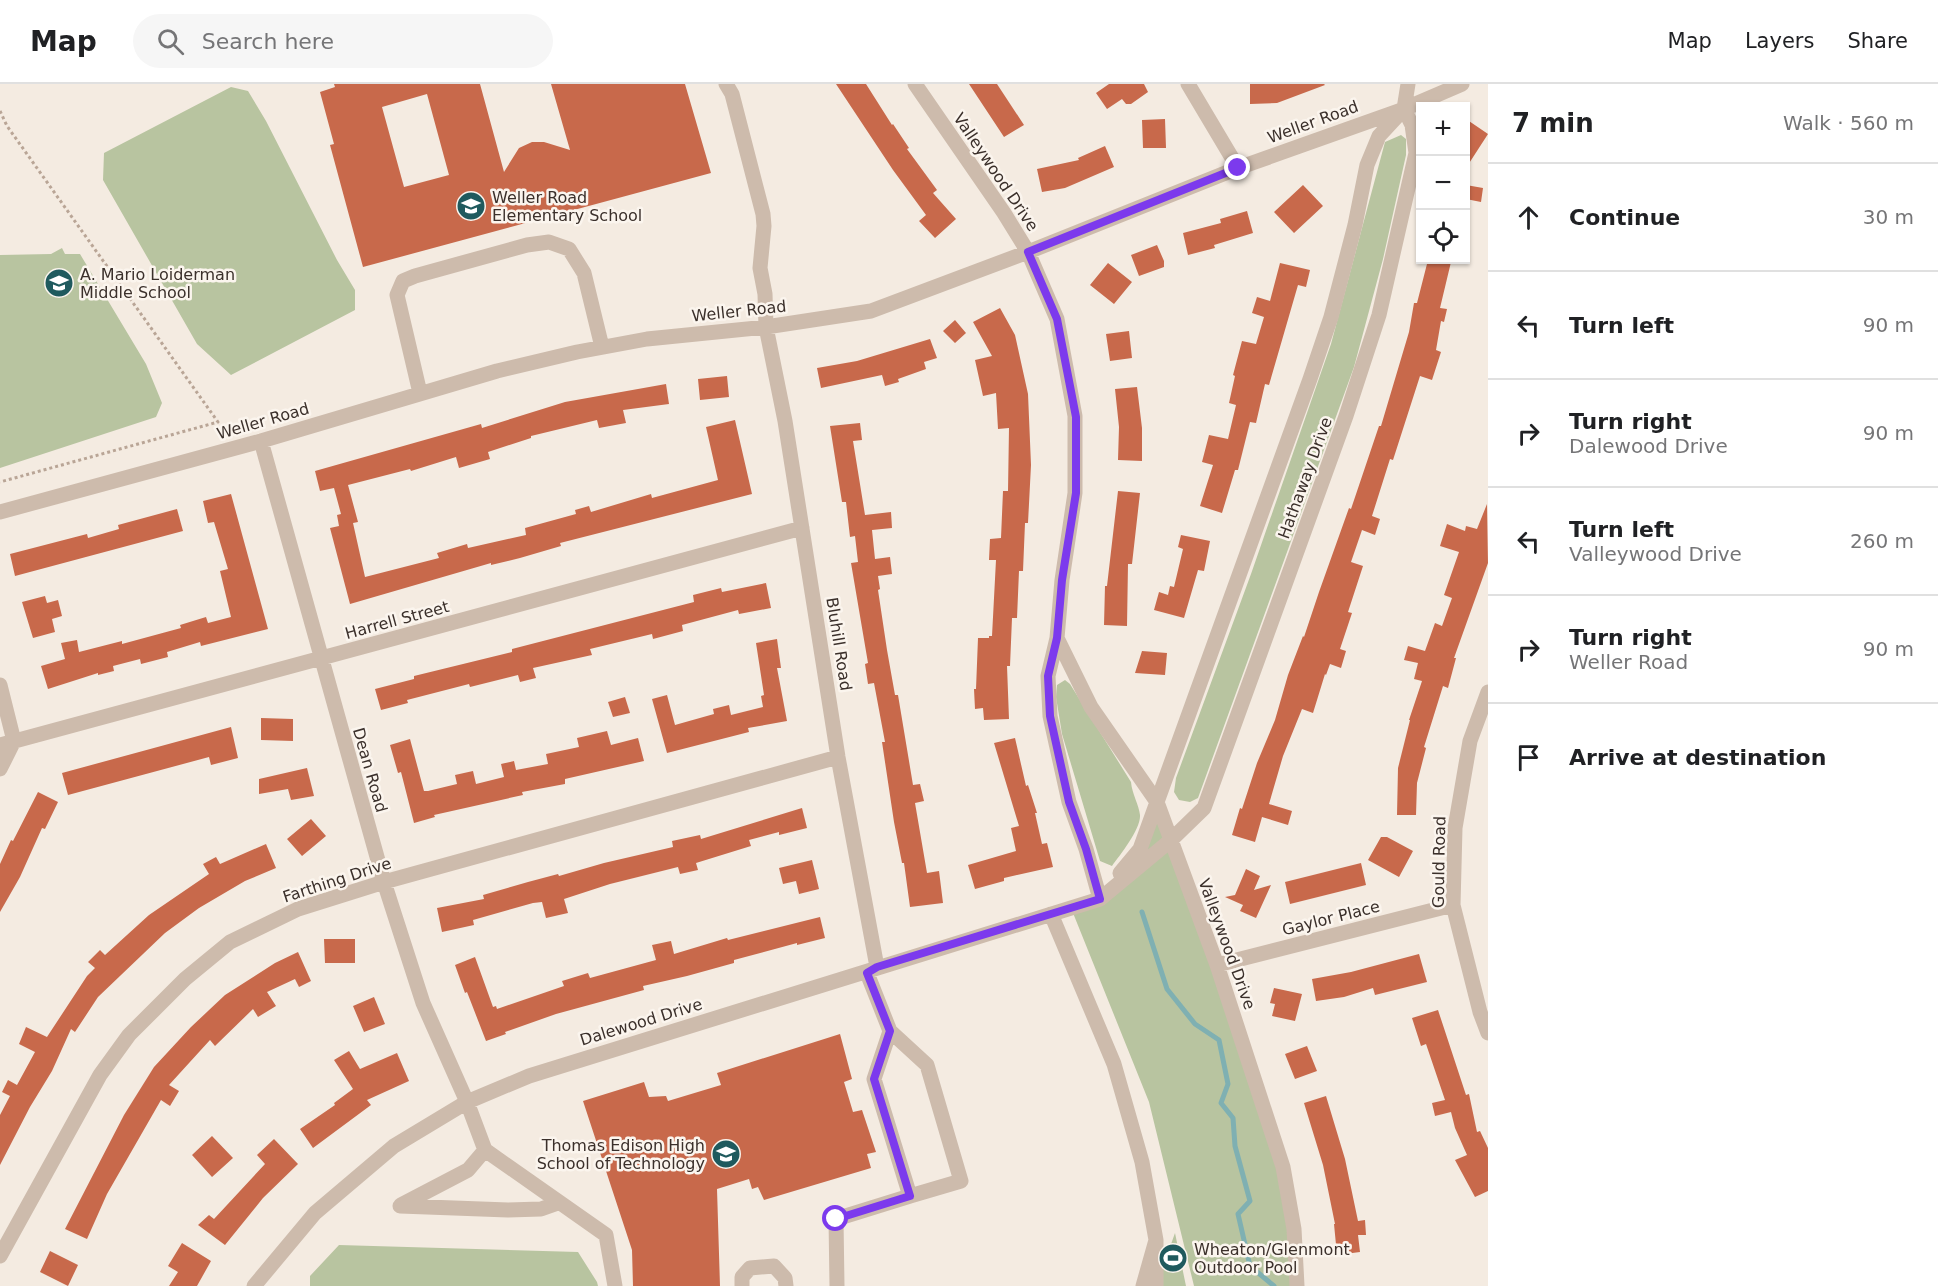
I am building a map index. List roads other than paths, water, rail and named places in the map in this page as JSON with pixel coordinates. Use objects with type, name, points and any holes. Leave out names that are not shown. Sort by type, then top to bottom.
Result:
[{"type":"street","name":"Bluhill Road","points":[[726,84],[732,94],[763,214],[760,268],[765,294],[766,327],[785,421],[872,970],[890,1031]]},
{"type":"street","name":"Valleywood Drive","points":[[915,84],[1004,213],[1028,252],[1057,319],[1076,417],[1076,493],[1062,580],[1057,638],[1048,676],[1050,716],[1069,802],[1086,849],[1100,899]]},
{"type":"street","points":[[1188,84],[1238,168]]},
{"type":"street","name":"Hathaway Drive","points":[[1157,802],[1331,317],[1355,225],[1367,165],[1379,136],[1404,109],[1408,84]]},
{"type":"street","name":"Weller Road","points":[[0,512],[261,441],[497,370],[647,339],[766,327],[871,311],[1028,252],[1238,168],[1404,109],[1462,84]]},
{"type":"street","name":"Hathaway Drive","points":[[1171,840],[1204,808],[1346,417],[1379,315],[1416,153],[1412,125],[1404,109]]},
{"type":"street","points":[[420,393],[397,295],[403,281],[527,245],[549,242],[569,249],[584,273],[602,347]]},
{"type":"street","name":"Dean Road","points":[[261,441],[320,660],[384,882],[423,1003],[467,1102],[485,1150]]},
{"type":"street","name":"Harrell Street","points":[[7,743],[802,528]]},
{"type":"street","name":"Valleywood Drive","points":[[1057,638],[1091,707],[1157,802],[1217,965],[1283,1167],[1294,1229],[1297,1286]]},
{"type":"street","points":[[0,685],[7,743],[0,769]]},
{"type":"street","name":"Gould Road","points":[[1488,692],[1470,741],[1455,828],[1453,905],[1480,1012],[1488,1033]]},
{"type":"street","name":"Farthing Drive","points":[[0,1256],[100,1075],[129,1035],[185,979],[230,942],[298,909],[384,882],[838,758]]},
{"type":"street","points":[[1100,899],[1140,849],[1157,802]]},
{"type":"street","name":"Dalewood Drive","points":[[254,1286],[323,1206],[394,1146],[467,1102],[522,1078],[1100,899],[1171,840]]},
{"type":"street","name":"Gaylor Place","points":[[1217,965],[1453,905]]},
{"type":"street","points":[[1051,914],[1114,1064],[1142,1162],[1156,1240],[1156,1286]]},
{"type":"street","points":[[837,1286],[836,1219],[962,1181],[927,1065],[890,1031],[874,1079],[910,1196]]},
{"type":"street","points":[[558,1203],[541,1209],[508,1210],[400,1206],[468,1170],[485,1150],[606,1235],[615,1286]]},
{"type":"street","points":[[1143,1286],[1156,1240]]},
{"type":"street","points":[[742,1286],[742,1277],[750,1268],[774,1266],[786,1278],[786,1286]]},
{"type":"waterway","points":[[1142,912],[1167,989],[1195,1024],[1219,1040],[1228,1084],[1221,1103],[1233,1118],[1235,1146],[1250,1201],[1238,1214],[1250,1266],[1274,1286]]},
{"type":"place","name":"Weller Road Elementary School","points":[[471,206]]},
{"type":"place","name":"A. Mario Loiderman Middle School","points":[[59,283]]},
{"type":"place","name":"Thomas Edison High School of Technology","points":[[726,1154]]},
{"type":"place","name":"Wheaton/Glenmont Outdoor Pool","points":[[1173,1258]]}]
